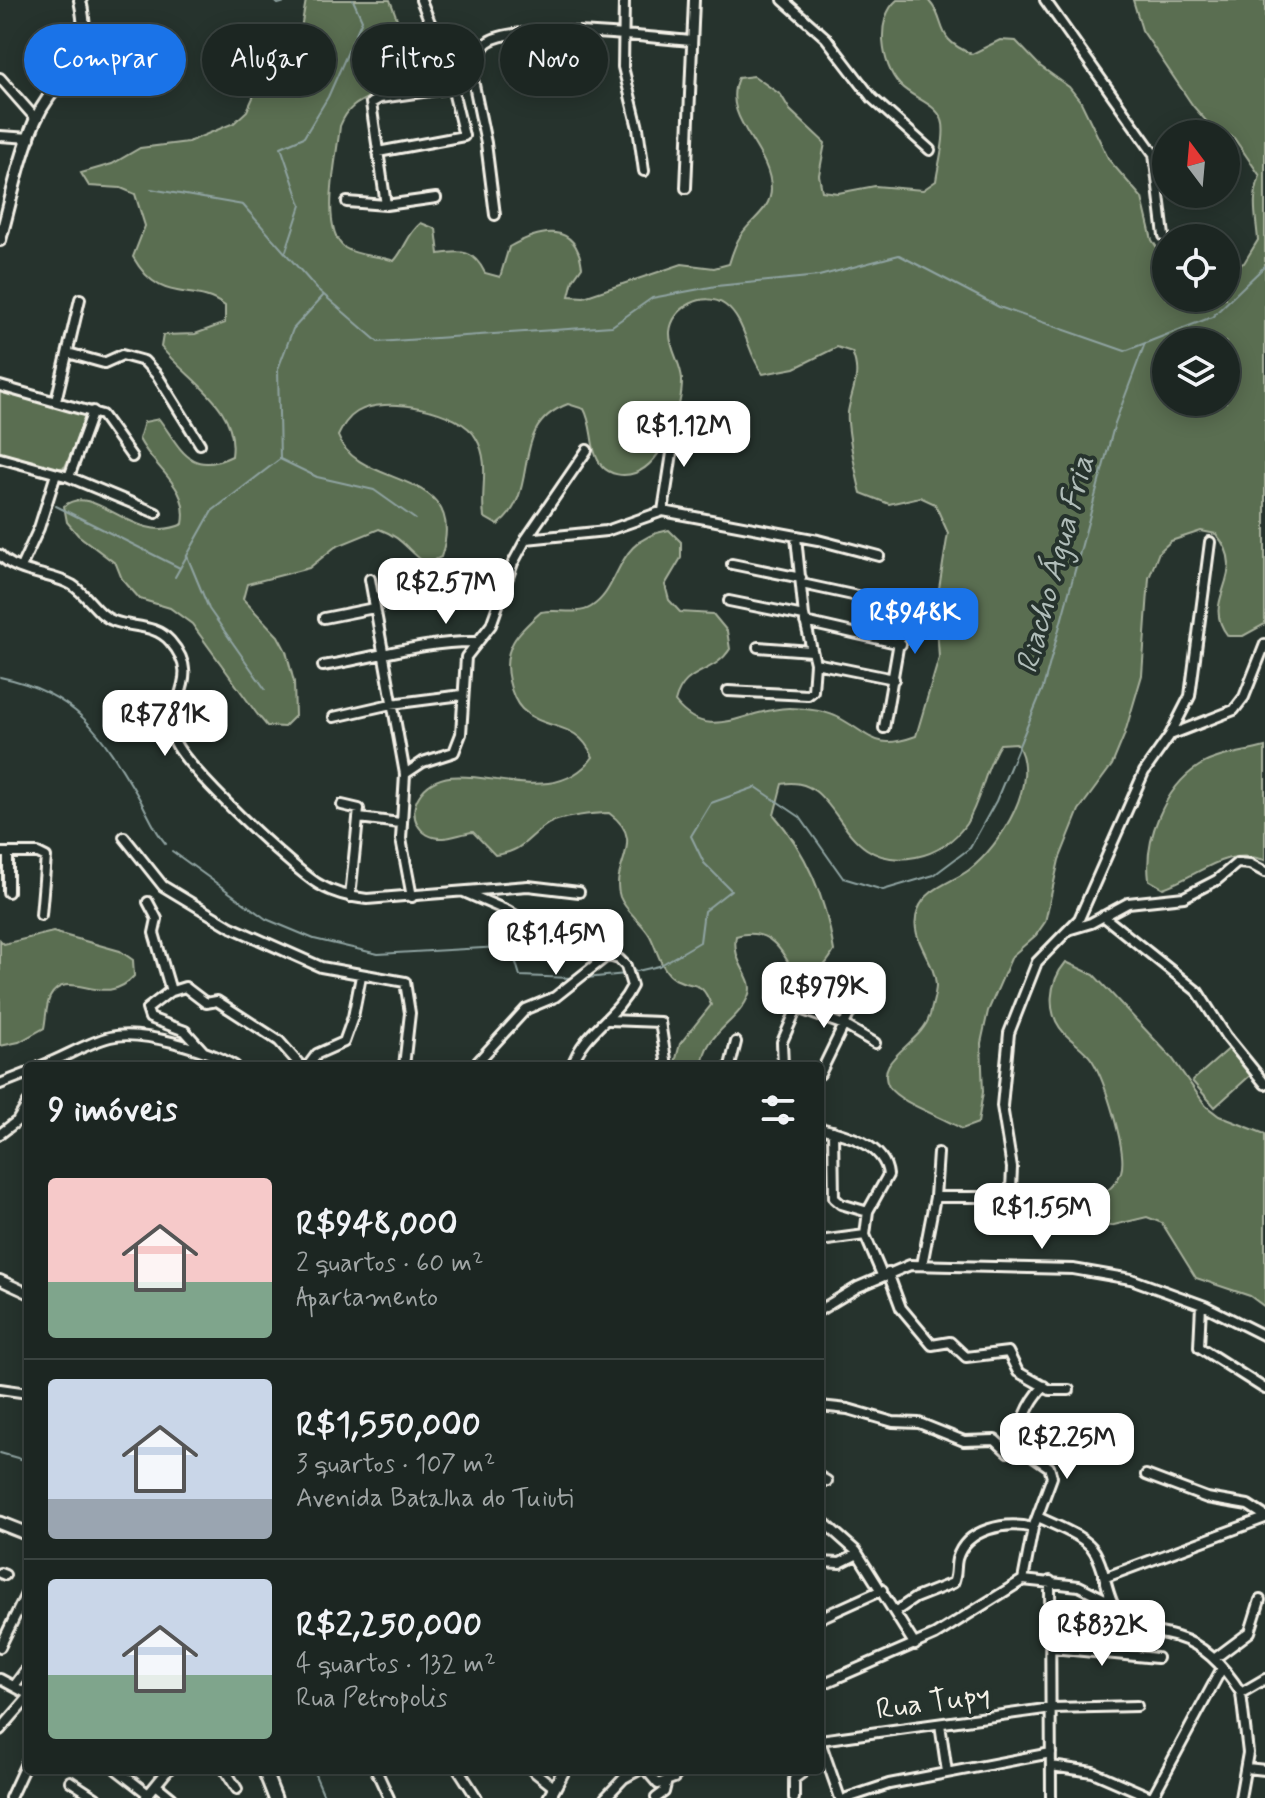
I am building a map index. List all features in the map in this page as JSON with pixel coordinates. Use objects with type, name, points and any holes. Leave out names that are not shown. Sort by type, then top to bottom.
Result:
[{"type":"main road","points":[[0,1523],[24,1532]]},
{"type":"main road","points":[[266,1774],[275,1798]]},
{"type":"street","points":[[0,240],[36,119],[81,58],[84,43],[80,0]]},
{"type":"street","points":[[421,0],[431,24]]},
{"type":"street","points":[[624,0],[622,36],[625,82],[638,128],[644,171]]},
{"type":"street","points":[[686,188],[694,0]]},
{"type":"street","points":[[783,0],[826,38],[872,98],[930,150]]},
{"type":"street","points":[[1045,0],[1154,154],[1163,224]]},
{"type":"street","points":[[484,47],[497,39],[555,32],[691,41]]},
{"type":"street","points":[[0,78],[36,119]]},
{"type":"street","points":[[386,205],[370,106],[374,100],[400,96]]},
{"type":"street","points":[[378,152],[463,138],[453,96]]},
{"type":"street","points":[[476,96],[495,215]]},
{"type":"street","points":[[0,136],[30,138]]},
{"type":"street","points":[[347,202],[386,205],[436,198]]},
{"type":"street","points":[[56,401],[80,299]]},
{"type":"street","points":[[68,353],[104,363],[122,355],[144,361],[157,375],[200,444]]},
{"type":"street","points":[[0,386],[93,411],[107,420],[132,457]]},
{"type":"street","points":[[69,477],[93,411]]},
{"type":"street","points":[[663,511],[677,421]]},
{"type":"street","points":[[405,774],[423,762],[454,752],[461,734],[466,657],[491,625],[513,563],[526,539],[587,450]]},
{"type":"street","points":[[0,458],[69,477],[156,513]]},
{"type":"street","points":[[21,567],[39,528],[56,474]]},
{"type":"street","points":[[526,539],[606,531],[663,511],[879,556]]},
{"type":"street","points":[[728,691],[808,695],[814,687],[815,663],[805,619],[796,537]]},
{"type":"street","points":[[935,1197],[997,1197],[1011,1189],[1012,1168],[1002,1106],[1009,1033],[1037,962],[1070,929],[1084,908],[1144,772],[1186,705],[1195,677],[1210,542]]},
{"type":"street","points":[[0,555],[21,567],[73,586],[107,618],[152,629],[167,637],[183,658],[186,672],[173,732],[178,748],[198,773],[307,875],[350,897],[412,897],[528,886],[579,892]]},
{"type":"street","points":[[732,564],[901,608],[905,619],[884,728]]},
{"type":"street","points":[[370,579],[405,774],[400,823],[412,897]]},
{"type":"street","points":[[729,601],[901,644]]},
{"type":"street","points":[[324,618],[374,608]]},
{"type":"street","points":[[323,666],[383,657],[438,643],[475,642]]},
{"type":"street","points":[[1170,735],[1234,710],[1244,697],[1265,644]]},
{"type":"street","points":[[758,647],[811,651]]},
{"type":"street","points":[[815,663],[894,679]]},
{"type":"street","points":[[334,717],[391,704],[462,695]]},
{"type":"street","points":[[342,805],[358,807],[359,818],[350,897]]},
{"type":"street","points":[[359,818],[400,823]]},
{"type":"street","points":[[124,837],[163,886],[231,927],[321,967],[361,976],[399,979],[408,985],[410,1027],[405,1062]]},
{"type":"street","points":[[8,892],[4,853],[46,857],[41,915]]},
{"type":"street","points":[[1070,929],[1135,901],[1184,897],[1217,880],[1237,863],[1250,864],[1265,872]]},
{"type":"street","points":[[463,892],[508,911],[562,943],[608,955],[626,966],[632,981],[623,1004],[609,1020],[591,1032],[574,1062]]},
{"type":"street","points":[[148,902],[157,919],[155,939],[171,991]]},
{"type":"street","points":[[1103,916],[1194,987],[1226,1036],[1265,1084]]},
{"type":"street","points":[[478,1062],[499,1042],[519,1015],[534,1004],[555,997],[608,955]]},
{"type":"street","points":[[311,1062],[317,1054],[344,1042],[353,1017],[361,976]]},
{"type":"street","points":[[203,1051],[185,1031],[147,1016],[147,1009],[182,986],[206,1003],[216,1000],[279,1041],[297,1062]]},
{"type":"street","points":[[824,1066],[856,1000]]},
{"type":"street","points":[[783,1062],[782,1042],[797,1008],[844,1025],[875,1043]]},
{"type":"street","points":[[609,1020],[660,1022],[666,1062]]},
{"type":"street","points":[[53,1062],[101,1040],[122,1035],[203,1051],[226,1062]]},
{"type":"street","points":[[731,1062],[736,1042]]},
{"type":"street","points":[[67,1057],[71,1062]]},
{"type":"street","points":[[1,1081],[24,1074]]},
{"type":"street","points":[[0,1134],[17,1121],[24,1110]]},
{"type":"street","points":[[824,1129],[864,1144],[886,1164],[887,1181],[868,1212],[865,1235],[905,1315],[932,1345],[950,1342],[961,1354],[971,1358],[1008,1352],[1016,1370],[1056,1391],[1069,1390]]},
{"type":"street","points":[[833,1131],[834,1198],[841,1204],[868,1212]]},
{"type":"street","points":[[922,1265],[935,1197],[938,1153]]},
{"type":"street","points":[[824,1240],[865,1235]]},
{"type":"street","points":[[824,1308],[885,1274],[922,1265],[1101,1272],[1131,1279],[1201,1305],[1265,1336]]},
{"type":"street","points":[[0,1280],[24,1291]]},
{"type":"street","points":[[1201,1305],[1199,1347],[1265,1389]]},
{"type":"street","points":[[1023,1580],[1033,1528],[1051,1472],[1023,1449],[1020,1437],[1028,1405],[1044,1386]]},
{"type":"street","points":[[0,1389],[24,1392]]},
{"type":"street","points":[[824,1406],[848,1409],[893,1422],[919,1423],[964,1441],[995,1440],[1008,1452],[1023,1449]]},
{"type":"street","points":[[1146,1475],[1207,1498],[1248,1505],[1265,1517]]},
{"type":"street","points":[[1038,1517],[1093,1548],[1106,1577],[1111,1602]]},
{"type":"street","points":[[1106,1577],[1265,1517]]},
{"type":"street","points":[[824,1522],[843,1536],[858,1554],[915,1645]]},
{"type":"street","points":[[896,1611],[915,1598],[953,1583],[962,1549],[980,1533],[1013,1525],[1033,1528]]},
{"type":"street","points":[[824,1562],[840,1563],[858,1554]]},
{"type":"street","points":[[824,1683],[915,1645],[1023,1580],[1079,1586],[1111,1602],[1126,1621],[1185,1640],[1214,1659],[1241,1693],[1247,1768],[1240,1798]]},
{"type":"street","points":[[1050,1581],[1051,1798]]},
{"type":"street","points":[[824,1616],[882,1590]]},
{"type":"street","points":[[0,1647],[24,1598]]},
{"type":"street","points":[[1214,1659],[1250,1632],[1260,1600]]},
{"type":"street","points":[[1052,1648],[1157,1658]]},
{"type":"street","points":[[1051,1766],[1093,1772],[1152,1798],[1222,1668]]},
{"type":"street","points":[[14,1686],[24,1672]]},
{"type":"street","points":[[0,1679],[24,1693]]},
{"type":"street","points":[[1241,1693],[1265,1679]]},
{"type":"street","points":[[0,1730],[24,1701]]},
{"type":"street","name":"Rua Tupy","points":[[824,1739],[1052,1708],[1137,1706]]},
{"type":"street","points":[[940,1724],[947,1772]]},
{"type":"street","points":[[847,1798],[873,1787],[1051,1753]]},
{"type":"street","points":[[824,1762],[840,1798]]},
{"type":"street","points":[[10,1798],[24,1768]]},
{"type":"street","points":[[1247,1768],[1265,1770]]},
{"type":"street","points":[[122,1774],[147,1796],[165,1774]]},
{"type":"street","points":[[228,1774],[237,1789]]},
{"type":"street","points":[[378,1774],[389,1798]]},
{"type":"street","points":[[462,1774],[477,1798]]},
{"type":"street","points":[[535,1774],[552,1793],[562,1774]]},
{"type":"street","points":[[607,1796],[632,1774]]},
{"type":"street","points":[[649,1774],[656,1783],[675,1774]]},
{"type":"street","points":[[794,1798],[794,1779],[801,1774]]},
{"type":"street","points":[[656,1798],[664,1792],[667,1780]]},
{"type":"street","points":[[70,1781],[96,1798]]},
{"type":"street","points":[[156,1785],[172,1798]]},
{"type":"green space","points":[[306,0],[390,0],[398,24],[352,24],[352,96],[371,96],[353,106],[340,126],[331,209],[337,239],[345,248],[356,253],[394,261],[421,223],[436,229],[439,254],[466,253],[481,265],[485,273],[500,277],[509,247],[533,236],[555,233],[573,242],[582,267],[573,280],[569,296],[584,297],[682,264],[714,268],[729,264],[741,235],[768,203],[771,189],[769,174],[736,107],[734,93],[738,78],[754,76],[781,95],[790,110],[825,143],[819,175],[822,191],[838,193],[875,186],[923,190],[936,181],[943,141],[942,120],[935,109],[900,85],[888,66],[883,42],[886,18],[897,0],[928,0],[946,36],[959,48],[972,54],[1000,40],[1016,41],[1040,66],[1069,87],[1081,102],[1109,160],[1142,198],[1152,240],[1152,312],[1240,312],[1240,264],[1244,263],[1258,240],[1255,200],[1260,176],[1240,147],[1240,120],[1205,120],[1142,30],[1133,0],[1265,0],[1265,624],[1243,636],[1228,636],[1220,622],[1219,610],[1229,562],[1226,549],[1216,534],[1201,531],[1171,541],[1159,552],[1149,578],[1142,675],[1124,736],[1112,765],[1079,810],[1059,860],[1045,922],[1036,935],[1012,956],[988,1011],[981,1043],[983,1092],[978,1123],[962,1129],[912,1104],[894,1093],[886,1077],[893,1059],[925,1026],[935,996],[934,975],[916,930],[918,910],[933,891],[969,870],[981,859],[1005,829],[1021,793],[1024,775],[1023,758],[1016,743],[1000,744],[976,804],[961,830],[937,849],[916,857],[889,858],[869,851],[854,838],[817,793],[802,784],[782,784],[774,815],[797,846],[814,878],[834,951],[819,970],[796,977],[780,950],[766,937],[757,934],[736,936],[735,946],[749,982],[749,994],[738,1013],[708,1045],[703,1062],[675,1062],[680,1044],[711,1005],[704,991],[675,979],[666,971],[650,936],[620,897],[619,874],[627,844],[626,834],[621,824],[609,813],[553,822],[519,847],[495,855],[473,832],[446,838],[435,837],[427,835],[415,818],[419,796],[434,782],[454,777],[476,777],[551,783],[573,775],[593,757],[578,736],[531,716],[520,706],[509,681],[507,659],[510,650],[519,634],[541,612],[579,611],[591,607],[609,588],[637,543],[669,530],[681,542],[681,558],[665,585],[669,600],[680,612],[713,614],[727,631],[730,649],[716,664],[692,677],[679,690],[675,702],[688,715],[715,723],[773,710],[803,709],[837,717],[869,737],[884,742],[916,736],[939,658],[936,607],[948,533],[935,504],[920,497],[889,504],[861,493],[848,419],[856,375],[852,352],[837,347],[795,368],[763,374],[732,311],[717,301],[699,300],[683,309],[672,323],[671,344],[681,373],[681,391],[670,433],[655,458],[635,473],[622,475],[609,471],[602,466],[595,453],[584,409],[568,404],[549,414],[537,428],[530,443],[519,495],[511,511],[498,525],[484,517],[483,457],[476,438],[468,428],[439,413],[402,405],[369,407],[357,412],[338,436],[349,453],[367,465],[427,493],[440,507],[446,528],[441,557],[427,564],[394,536],[379,529],[335,547],[309,568],[247,584],[243,599],[278,636],[286,651],[294,682],[295,716],[284,727],[267,726],[192,624],[170,608],[140,599],[122,579],[116,564],[78,535],[67,522],[64,506],[76,501],[103,507],[148,527],[165,529],[183,524],[184,511],[176,488],[139,439],[144,422],[159,419],[180,449],[196,461],[217,462],[232,456],[228,422],[220,408],[161,347],[163,335],[195,334],[225,323],[225,306],[201,295],[166,288],[144,273],[133,257],[145,226],[135,194],[121,188],[89,186],[81,173],[112,164],[140,148],[188,142],[234,123],[247,111],[254,96],[336,96],[336,24],[302,24]]},
{"type":"green space","points":[[0,389],[85,412],[86,421],[65,467],[57,469],[0,454]]},
{"type":"green space","points":[[1265,747],[1265,860],[1237,857],[1224,860],[1163,888],[1149,880],[1153,832],[1166,801],[1176,787],[1206,762]]},
{"type":"green space","points":[[53,932],[120,951],[133,960],[134,976],[111,990],[66,985],[57,988],[49,1000],[44,1028],[19,1042],[0,1046],[0,940],[4,944]]},
{"type":"green space","points":[[1066,962],[1094,975],[1172,1058],[1206,1106],[1219,1116],[1265,1134],[1265,1307],[1250,1296],[1196,1278],[1162,1223],[1147,1217],[1085,1232],[1074,1219],[1084,1207],[1112,1187],[1121,1172],[1122,1162],[1114,1116],[1097,1069],[1054,1017],[1053,988]]},
{"type":"green space","points":[[1231,1047],[1253,1073],[1215,1107],[1192,1081]]},
{"type":"waterway","points":[[274,0],[278,4],[292,0]]},
{"type":"waterway","points":[[286,251],[301,205],[281,147],[304,137],[328,97],[362,20],[353,0]]},
{"type":"waterway","name":"Riacho Água Fria","points":[[151,189],[243,205],[317,289],[378,342],[612,326],[652,298],[716,286],[819,276],[899,255],[999,307],[1125,351],[1212,317],[1265,266]]},
{"type":"waterway","points":[[175,577],[212,511],[280,459],[278,369],[293,329],[323,296]]},
{"type":"waterway","name":"Riacho Água Fria","points":[[633,972],[659,966],[700,942],[704,911],[731,890],[704,863],[691,836],[711,803],[756,787],[800,817],[843,878],[883,890],[934,875],[970,848],[996,801],[1043,688],[1115,423],[1145,343]]},
{"type":"waterway","points":[[280,459],[317,477],[374,490],[415,519]]},
{"type":"waterway","points":[[56,506],[180,568]]},
{"type":"waterway","points":[[187,556],[209,609],[265,689]]},
{"type":"waterway","name":"Riacho Água Fria","points":[[0,677],[49,693],[84,719],[112,753],[166,844]]},
{"type":"waterway","name":"Riacho Água Fria","points":[[172,851],[266,919],[314,939],[378,954],[501,947],[514,956],[520,976],[572,978]]},
{"type":"waterway","name":"Riacho Água Fria","points":[[586,978],[626,974]]},
{"type":"waterway","points":[[0,1453],[24,1460]]},
{"type":"waterway","points":[[315,1774],[325,1798]]}]
